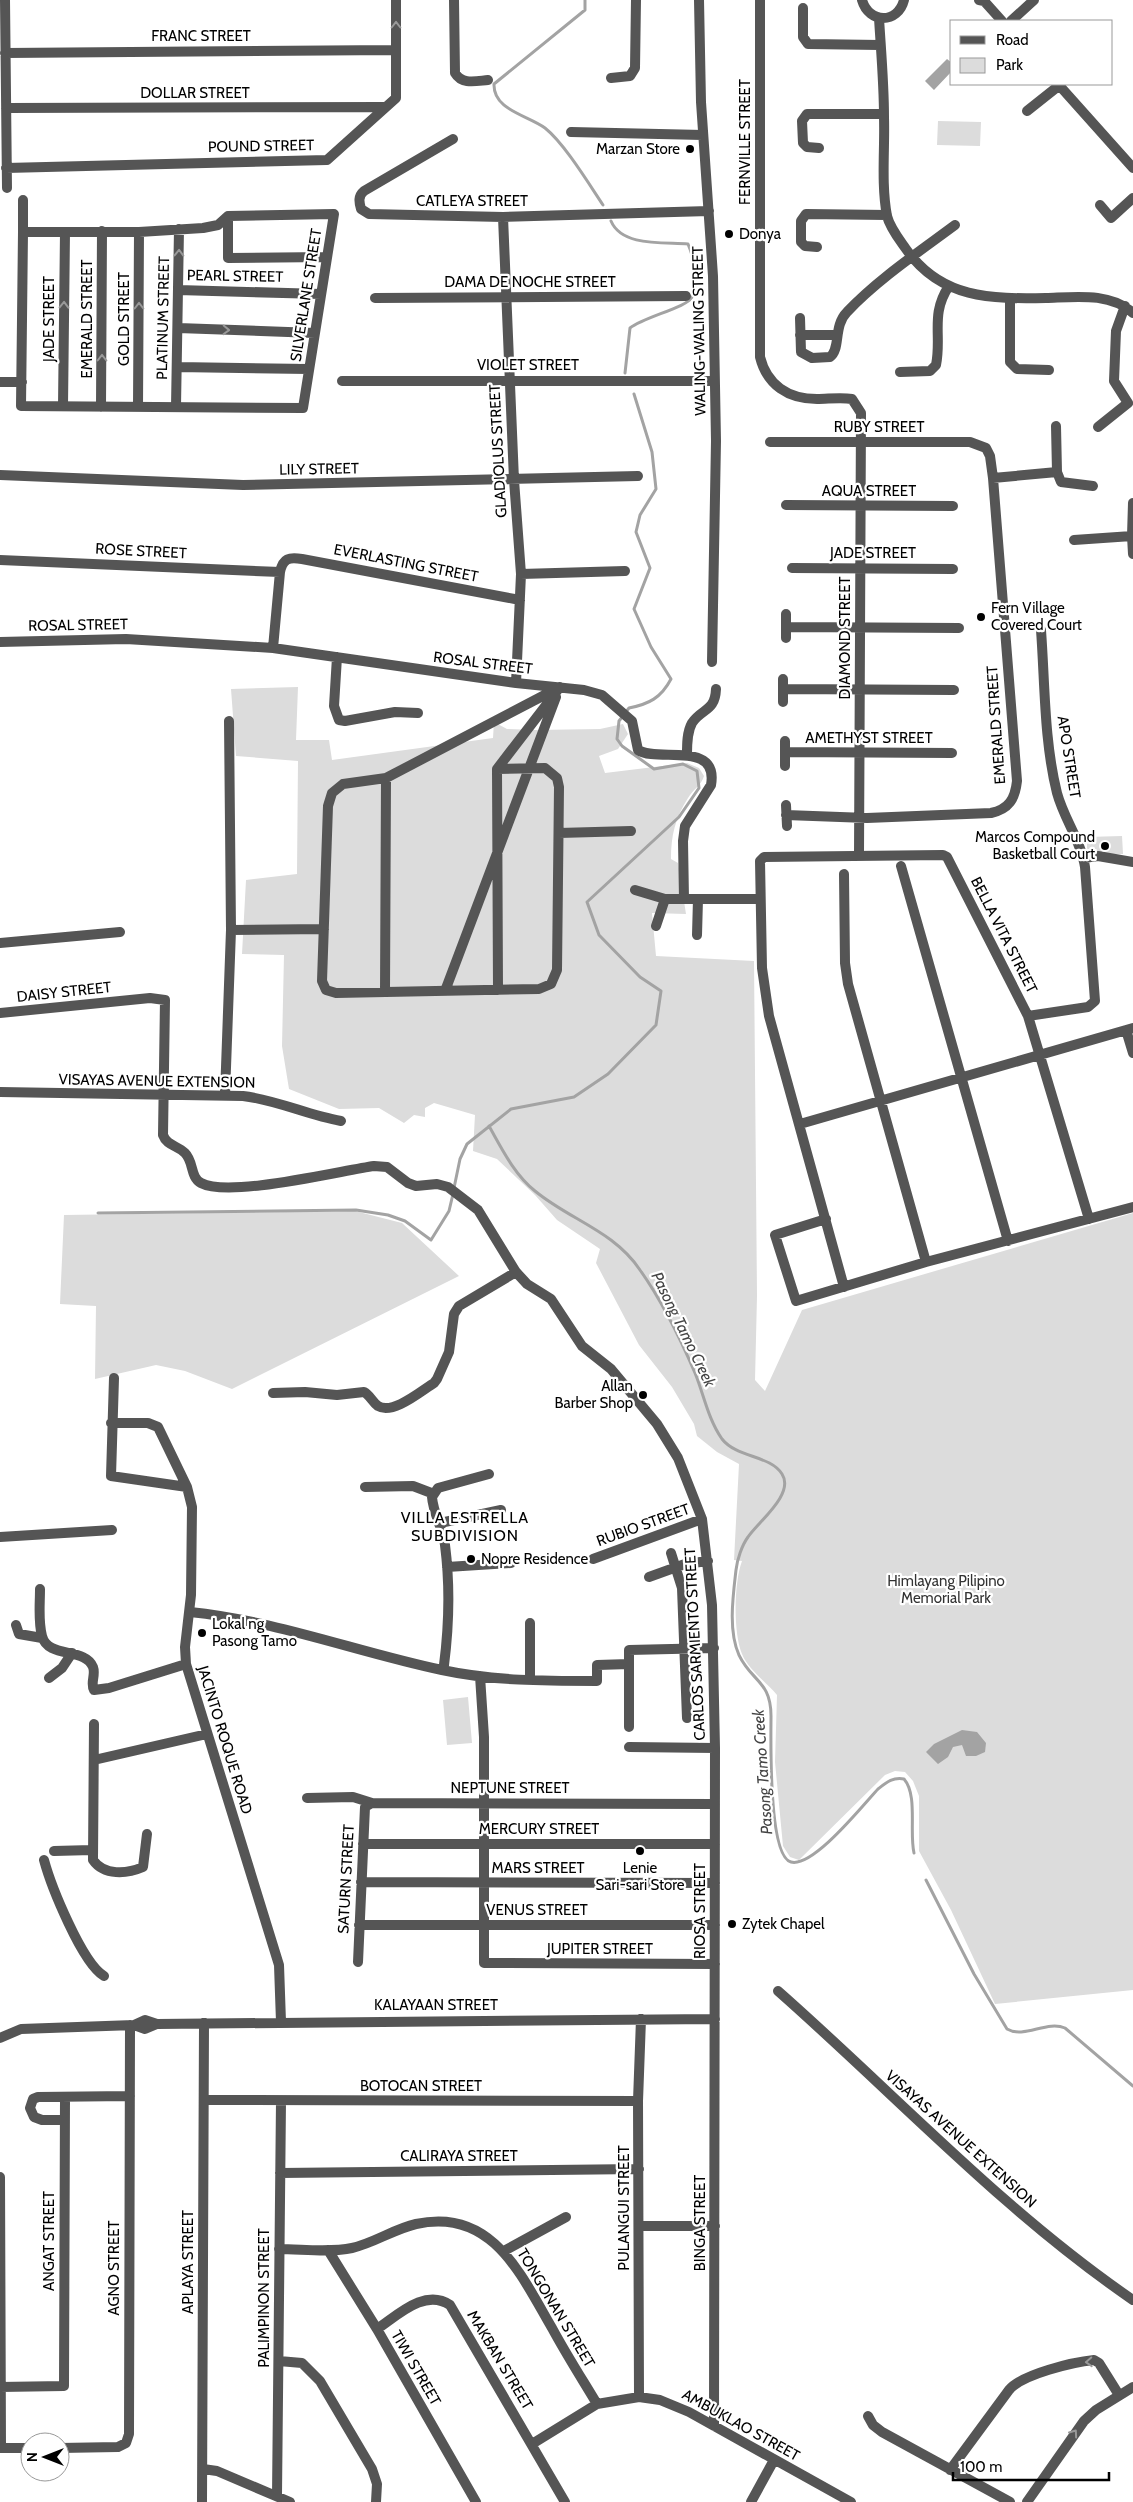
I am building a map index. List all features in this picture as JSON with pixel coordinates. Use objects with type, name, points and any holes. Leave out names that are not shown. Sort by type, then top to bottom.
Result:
[{"type":"street","points":[[5,0],[7,188]]},
{"type":"street","name":"POUND STREET","points":[[6,168],[327,160],[396,98],[396,0]]},
{"type":"street","points":[[454,0],[455,73],[457,77],[468,82],[488,80]]},
{"type":"street","points":[[611,78],[630,76],[635,68],[636,0]]},
{"type":"street","name":"WALING-WALING STREET","points":[[699,0],[703,135],[713,251],[716,441],[712,662]]},
{"type":"street","name":"FERNVILLE STREET","points":[[760,0],[760,357],[767,376],[780,390],[805,399],[852,400],[859,408],[861,421]]},
{"type":"street","points":[[862,0],[870,14],[879,18],[888,18],[896,14],[902,7],[904,0]]},
{"type":"street","points":[[978,0],[984,1],[1001,20]]},
{"type":"street","points":[[1012,20],[1034,0]]},
{"type":"street","points":[[803,8],[803,37],[808,44],[880,45]]},
{"type":"street","points":[[879,18],[884,114],[885,200],[887,216],[898,238],[912,257],[935,278],[949,286],[978,296],[1010,298],[1097,297],[1129,309],[1116,330],[1114,381],[1128,403],[1098,427]]},
{"type":"street","name":"FRANC STREET","points":[[5,53],[396,50]]},
{"type":"street","points":[[1026,111],[1058,85]]},
{"type":"street","points":[[1060,85],[1133,168]]},
{"type":"street","name":"DOLLAR STREET","points":[[6,108],[384,108]]},
{"type":"street","points":[[819,148],[807,147],[803,142],[802,121],[807,114],[884,114]]},
{"type":"street","points":[[571,132],[703,135]]},
{"type":"street","name":"CATLEYA STREET","points":[[453,139],[360,194],[360,209],[370,214],[503,217],[709,211]]},
{"type":"street","points":[[1100,205],[1111,218],[1133,198]]},
{"type":"street","points":[[23,200],[23,232]]},
{"type":"street","name":"SILVERLANE STREET","points":[[334,214],[303,408],[22,406],[23,232],[64,232],[139,232],[180,229],[218,225],[228,216],[334,214]]},
{"type":"street","points":[[816,247],[805,246],[801,242],[801,221],[806,214],[887,216]]},
{"type":"street","points":[[228,216],[228,258],[327,257]]},
{"type":"street","name":"GLADIOLUS STREET","points":[[503,217],[514,480],[521,574],[516,683]]},
{"type":"street","points":[[800,318],[801,352],[812,358],[826,358],[834,355],[836,335],[841,320],[847,312],[912,257],[955,225]]},
{"type":"street","name":"PLATINUM STREET","points":[[176,407],[180,229]]},
{"type":"street","name":"EMERALD STREET","points":[[101,407],[102,231]]},
{"type":"street","name":"JADE STREET","points":[[63,406],[64,232]]},
{"type":"street","name":"GOLD STREET","points":[[138,407],[139,232]]},
{"type":"street","points":[[900,372],[926,372],[936,365],[937,315],[939,304],[949,286]]},
{"type":"street","name":"PEARL STREET","points":[[178,290],[321,294]]},
{"type":"street","name":"DAMA DE NOCHE STREET","points":[[375,298],[686,296]]},
{"type":"street","points":[[1010,298],[1010,362],[1016,369],[1049,370]]},
{"type":"street","points":[[178,328],[315,332]]},
{"type":"street","points":[[800,335],[836,335]]},
{"type":"street","points":[[177,367],[309,369]]},
{"type":"street","name":"VIOLET STREET","points":[[342,381],[714,381]]},
{"type":"street","points":[[0,382],[22,382]]},
{"type":"street","name":"DIAMOND STREET","points":[[859,856],[861,421]]},
{"type":"street","points":[[1056,426],[1057,472],[1062,483],[1093,486]]},
{"type":"street","name":"RUBY STREET","points":[[770,442],[970,442],[986,448]]},
{"type":"street","name":"EMERALD STREET","points":[[786,815],[860,818],[991,814],[1008,806],[1015,792],[1016,772],[994,478],[990,456],[986,448]]},
{"type":"street","points":[[994,478],[1057,472]]},
{"type":"street","name":"LILY STREET","points":[[0,475],[243,485],[638,476]]},
{"type":"street","points":[[1133,502],[1133,554]]},
{"type":"street","name":"AQUA STREET","points":[[786,505],[953,506]]},
{"type":"street","points":[[1074,540],[1132,536]]},
{"type":"street","name":"EVERLASTING STREET","points":[[280,572],[284,561],[287,559],[302,559],[520,600]]},
{"type":"street","name":"ROSE STREET","points":[[0,560],[280,572]]},
{"type":"street","name":"JADE STREET","points":[[792,568],[953,569]]},
{"type":"street","points":[[521,574],[626,571]]},
{"type":"street","points":[[273,648],[280,572]]},
{"type":"street","points":[[786,614],[786,638]]},
{"type":"street","points":[[786,627],[959,628]]},
{"type":"street","name":"APO STREET","points":[[1041,630],[1046,707],[1057,792],[1063,811],[1081,847],[1084,858],[1094,1004]]},
{"type":"street","name":"ROSAL STREET","points":[[0,642],[118,638],[273,648],[516,683],[584,690],[602,695],[632,721],[638,750],[644,754],[687,754],[701,759],[710,768],[712,777],[706,793],[689,816],[682,841],[684,899]]},
{"type":"street","points":[[337,657],[334,706],[339,720],[345,721],[395,712],[418,713]]},
{"type":"street","points":[[783,702],[783,684],[860,690],[954,690]]},
{"type":"street","points":[[497,769],[536,767],[552,771],[557,778],[559,787],[557,970],[551,984],[539,989],[336,993],[326,990],[322,981],[329,798],[332,793],[343,784],[386,778],[560,687]]},
{"type":"street","points":[[498,990],[497,769],[560,687]]},
{"type":"street","points":[[445,991],[560,687]]},
{"type":"street","points":[[687,754],[689,731],[693,722],[710,709],[716,697],[716,689]]},
{"type":"street","points":[[225,1095],[231,930],[229,721]]},
{"type":"street","points":[[785,740],[785,766]]},
{"type":"street","name":"AMETHYST STREET","points":[[785,752],[952,753]]},
{"type":"street","points":[[385,992],[386,778]]},
{"type":"street","points":[[559,833],[631,831]]},
{"type":"street","name":"BELLA VITA STREET","points":[[759,903],[760,862],[764,857],[943,855],[948,857],[1028,1016],[1094,1004]]},
{"type":"street","points":[[1084,858],[1098,856],[1133,862]]},
{"type":"street","points":[[901,866],[1008,1241]]},
{"type":"street","points":[[844,874],[846,974],[926,1262]]},
{"type":"street","points":[[635,890],[665,899],[759,903],[764,991],[775,1040],[844,1287]]},
{"type":"street","points":[[656,926],[665,899]]},
{"type":"street","points":[[697,935],[698,899]]},
{"type":"street","points":[[231,930],[324,929]]},
{"type":"street","points":[[0,943],[120,932]]},
{"type":"street","name":"DAISY STREET","points":[[0,1013],[150,998],[165,1000],[163,1096]]},
{"type":"street","points":[[1028,1016],[1089,1220]]},
{"type":"street","points":[[800,1124],[1130,1029],[1133,1053]]},
{"type":"street","name":"VISAYAS AVENUE EXTENSION","points":[[0,1092],[163,1096],[225,1095],[274,1101],[311,1115],[340,1121]]},
{"type":"street","name":"CARLOS SARMIENTO STREET","points":[[163,1096],[163,1135],[166,1141],[186,1154],[195,1177],[207,1185],[280,1184],[374,1166],[387,1167],[408,1183],[416,1186],[437,1184],[448,1187],[478,1210],[492,1229],[516,1272],[527,1284],[551,1300],[582,1346],[611,1369],[657,1424],[678,1458],[702,1519],[708,1561],[714,1648],[715,1804]]},
{"type":"street","points":[[826,1219],[775,1235],[796,1302],[926,1262],[1133,1207]]},
{"type":"street","points":[[273,1392],[337,1394],[364,1392],[377,1405],[386,1408],[394,1407],[434,1383],[437,1379],[448,1352],[454,1314],[459,1306],[516,1272]]},
{"type":"street","points":[[114,1378],[111,1423],[111,1476],[186,1487]]},
{"type":"street","name":"JACINTO ROQUE ROAD","points":[[111,1423],[148,1423],[158,1427],[186,1487],[192,1507],[190,1612],[185,1647],[186,1664],[279,1968],[281,2022]]},
{"type":"street","points":[[442,1670],[448,1620],[447,1567],[440,1523],[432,1500],[438,1488],[489,1474]]},
{"type":"street","points":[[365,1487],[413,1486],[434,1494]]},
{"type":"street","points":[[440,1523],[501,1510]]},
{"type":"street","name":"RUBIO STREET","points":[[593,1559],[702,1519]]},
{"type":"street","points":[[0,1537],[112,1530]]},
{"type":"street","points":[[671,1552],[682,1588],[686,1648],[687,1718]]},
{"type":"street","points":[[649,1576],[676,1567],[708,1561]]},
{"type":"street","points":[[447,1567],[512,1563]]},
{"type":"street","points":[[40,1589],[39,1618],[42,1638]]},
{"type":"street","points":[[190,1612],[255,1621],[442,1670],[480,1676],[530,1680],[597,1681],[597,1664],[629,1664]]},
{"type":"street","points":[[530,1623],[530,1680]]},
{"type":"street","points":[[16,1625],[18,1634],[42,1638],[52,1648],[87,1660],[93,1667],[94,1690],[109,1688],[186,1664]]},
{"type":"street","points":[[629,1727],[629,1650],[714,1648]]},
{"type":"street","points":[[48,1678],[62,1668],[72,1654]]},
{"type":"street","points":[[480,1676],[484,1737],[483,1925]]},
{"type":"street","points":[[94,1724],[93,1860],[98,1868],[106,1871],[134,1871],[143,1867],[147,1834]]},
{"type":"street","points":[[94,1760],[207,1734]]},
{"type":"street","points":[[630,1747],[715,1748]]},
{"type":"street","name":"NEPTUNE STREET","points":[[307,1798],[353,1797],[372,1803],[715,1804]]},
{"type":"street","name":"SATURN STREET","points":[[358,1962],[365,1807],[372,1803]]},
{"type":"street","name":"RIOSA STREET","points":[[715,1804],[715,2019]]},
{"type":"street","name":"MERCURY STREET","points":[[363,1844],[715,1844]]},
{"type":"street","points":[[54,1850],[92,1850]]},
{"type":"street","points":[[44,1860],[58,1903],[99,1973],[104,1976]]},
{"type":"street","name":"MARS STREET","points":[[361,1882],[715,1883]]},
{"type":"street","name":"VENUS STREET","points":[[359,1925],[715,1925]]},
{"type":"street","name":"JUPITER STREET","points":[[483,1925],[484,1963],[715,1964]]},
{"type":"street","name":"VISAYAS AVENUE EXTENSION","points":[[778,1991],[900,2106],[1018,2211],[1068,2252],[1133,2300]]},
{"type":"street","name":"PULANGUI STREET","points":[[639,2397],[638,2101],[641,2019]]},
{"type":"street","name":"KALAYAAN STREET","points":[[0,2038],[22,2029],[132,2025],[145,2020],[157,2024],[715,2019]]},
{"type":"street","name":"BINGA STREET","points":[[714,2426],[715,2019]]},
{"type":"street","name":"APLAYA STREET","points":[[202,2502],[204,2023]]},
{"type":"street","name":"AGNO STREET","points":[[70,2448],[118,2447],[126,2443],[129,2434],[132,2025]]},
{"type":"street","points":[[63,2120],[37,2119],[30,2108],[33,2098],[38,2096],[130,2096]]},
{"type":"street","name":"ANGAT STREET","points":[[1,2387],[64,2386],[63,2120],[65,2097]]},
{"type":"street","name":"BOTOCAN STREET","points":[[204,2100],[638,2101]]},
{"type":"street","name":"PALIMPINON STREET","points":[[277,2496],[281,2101]]},
{"type":"street","name":"CALIRAYA STREET","points":[[280,2172],[639,2169]]},
{"type":"street","points":[[0,2177],[1,2448],[20,2448]]},
{"type":"street","points":[[504,2251],[566,2217]]},
{"type":"street","name":"TONGONAN STREET","points":[[279,2249],[328,2250],[357,2246],[415,2224],[434,2222],[469,2229],[488,2237],[504,2251],[520,2272],[596,2404]]},
{"type":"street","points":[[639,2226],[715,2226]]},
{"type":"street","name":"TIWI STREET","points":[[328,2250],[476,2502]]},
{"type":"street","name":"MAKBAN STREET","points":[[376,2329],[422,2300],[442,2300],[450,2305],[565,2502]]},
{"type":"street","points":[[950,2470],[1009,2390],[1018,2382],[1061,2367],[1094,2360],[1099,2363],[1119,2395]]},
{"type":"street","points":[[279,2361],[302,2363],[320,2381],[372,2469],[377,2484],[376,2502]]},
{"type":"street","points":[[1027,2502],[1084,2421],[1096,2410],[1133,2387]]},
{"type":"street","name":"AMBUKLAO STREET","points":[[532,2444],[596,2404],[639,2397],[660,2400],[677,2406],[851,2502]]},
{"type":"street","points":[[868,2416],[877,2429],[1010,2502]]},
{"type":"street","points":[[751,2502],[774,2460]]},
{"type":"street","points":[[203,2469],[216,2470],[290,2502]]},
{"type":"green space","points":[[938,121],[981,122],[980,146],[937,145]]},
{"type":"green space","name":"Himlayang Pilipino Memorial Park","points":[[298,687],[296,740],[329,740],[332,760],[493,738],[494,722],[507,729],[535,730],[600,729],[623,724],[628,734],[618,749],[599,756],[605,773],[687,763],[699,768],[704,776],[680,813],[672,843],[671,859],[678,863],[686,914],[652,913],[656,956],[754,961],[757,1296],[755,1380],[765,1391],[802,1310],[1133,1213],[1133,1990],[995,2004],[951,1910],[919,1851],[919,1796],[913,1781],[905,1772],[895,1771],[885,1775],[799,1860],[790,1857],[783,1846],[775,1762],[777,1695],[745,1660],[737,1634],[736,1594],[742,1561],[734,1560],[739,1464],[717,1452],[697,1436],[694,1424],[672,1387],[639,1345],[596,1263],[600,1249],[557,1220],[535,1195],[497,1159],[473,1151],[475,1115],[434,1103],[425,1108],[425,1117],[414,1115],[404,1123],[379,1108],[339,1109],[289,1089],[282,1046],[284,955],[242,954],[246,880],[297,874],[298,761],[236,756],[231,689]]},
{"type":"green space","name":"Marcos Compound Basketball Court","points":[[1122,836],[1123,854],[1087,855],[1087,837]]},
{"type":"green space","points":[[355,1211],[402,1223],[459,1276],[232,1389],[185,1371],[156,1365],[95,1379],[96,1306],[60,1304],[64,1215]]},
{"type":"green space","points":[[468,1697],[472,1743],[447,1745],[443,1700]]},
{"type":"shaded area","points":[[947,59],[950,61],[950,73],[934,90],[925,81]]},
{"type":"shaded area","points":[[962,1730],[977,1732],[986,1743],[985,1752],[976,1756],[966,1756],[962,1745],[953,1747],[948,1757],[938,1764],[926,1752],[934,1744]]},
{"type":"waterway","name":"Pasong Tamo Creek","points":[[585,0],[585,10],[494,84],[495,93],[505,106],[538,123],[560,143],[603,205]]},
{"type":"waterway","points":[[611,221],[616,229],[634,239],[645,242],[688,244],[695,270],[695,286],[693,296],[689,301],[630,328],[625,373]]},
{"type":"waterway","name":"Pasong Tamo Creek","points":[[454,1188],[460,1159],[467,1144],[511,1109],[574,1097],[608,1074],[656,1025],[661,991],[640,977],[599,935],[587,902],[679,817],[699,788],[697,771],[683,764],[654,769],[622,746],[617,739],[619,721],[629,708],[654,699],[663,691],[671,679],[651,647],[634,609],[650,568],[636,532],[640,515],[656,489],[652,452],[634,394]]},
{"type":"waterway","name":"Pasong Tamo Creek","points":[[489,1126],[509,1161],[535,1191],[618,1245],[640,1270],[656,1294],[677,1333],[695,1373],[713,1423],[722,1439],[736,1450],[770,1463],[782,1474],[785,1482],[780,1499],[748,1537],[740,1553],[736,1570],[732,1624],[739,1655],[764,1688],[770,1704],[772,1795],[778,1840],[784,1855],[791,1862],[800,1861],[812,1855],[837,1834],[878,1789],[884,1784],[897,1779],[904,1779],[911,1794],[914,1853]]},
{"type":"waterway","points":[[98,1213],[356,1210],[388,1215],[405,1221],[431,1240],[449,1211],[453,1194]]},
{"type":"waterway","name":"Pasong Tamo Creek","points":[[926,1880],[974,1974],[1007,2029],[1021,2032],[1051,2026],[1065,2028],[1133,2086]]},
{"type":"place","name":"Marzan Store","points":[[690,149]]},
{"type":"place","name":"Donya","points":[[729,234]]},
{"type":"place","name":"Fern Village Covered Court","points":[[981,617]]},
{"type":"place","name":"Marcos Compound Basketball Court","points":[[1105,846]]},
{"type":"place","name":"Allan Barber Shop","points":[[643,1395]]},
{"type":"place","name":"Nopre Residence","points":[[471,1559]]},
{"type":"place","name":"Lokal ng Pasong Tamo","points":[[202,1633]]},
{"type":"place","name":"Lenie Sari-sari Store","points":[[640,1851]]},
{"type":"place","name":"Zytek Chapel","points":[[732,1924]]},
{"type":"district","name":"VILLA ESTRELLA SUBDIVISION","points":[[465,1526]]}]
